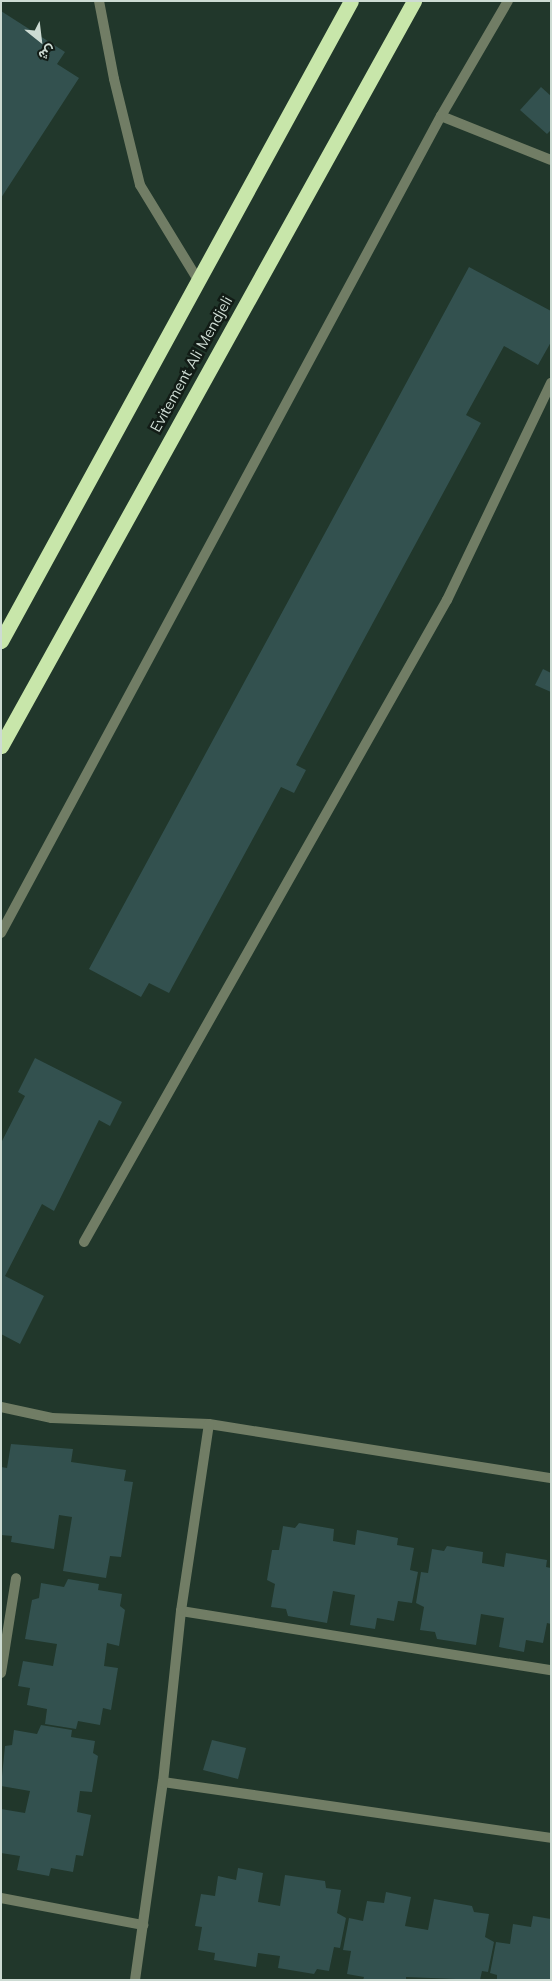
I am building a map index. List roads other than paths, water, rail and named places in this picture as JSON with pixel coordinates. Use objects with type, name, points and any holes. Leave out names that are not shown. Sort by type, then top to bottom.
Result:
[{"type":"highway","points":[[1,641],[351,1]]},
{"type":"highway","name":"Evitement Ali Mendjeli","points":[[1,746],[414,1]]},
{"type":"street","points":[[99,1],[114,79],[140,185],[198,280]]},
{"type":"street","points":[[1,934],[441,116],[508,1]]},
{"type":"street","points":[[441,116],[551,160]]},
{"type":"street","points":[[84,1242],[447,600],[551,383]]},
{"type":"street","points":[[1,1407],[52,1418],[209,1424],[551,1478]]},
{"type":"street","points":[[135,1980],[163,1782],[181,1611],[209,1424]]},
{"type":"street","points":[[1,1672],[16,1578]]},
{"type":"street","points":[[181,1611],[551,1670]]},
{"type":"street","points":[[163,1782],[551,1838]]},
{"type":"street","points":[[1,1898],[142,1925]]}]
